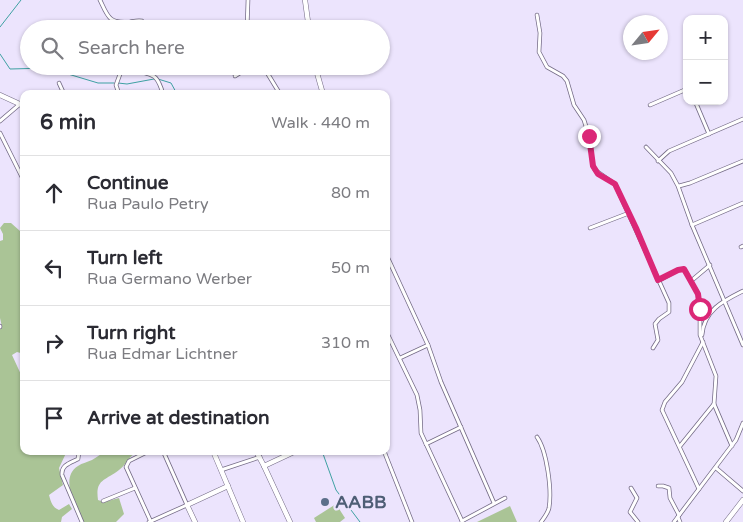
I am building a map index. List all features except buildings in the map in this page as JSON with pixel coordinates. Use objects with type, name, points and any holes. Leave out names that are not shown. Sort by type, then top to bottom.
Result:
[{"type":"street","points":[[100,0],[107,16],[111,20]]},
{"type":"street","points":[[247,20],[248,0]]},
{"type":"street","points":[[305,0],[308,20]]},
{"type":"street","points":[[537,15],[540,33],[539,52],[547,67],[564,76],[568,82],[574,105],[584,120],[589,136],[593,166],[598,174],[615,184],[670,308],[669,312],[655,324],[658,340],[653,348]]},
{"type":"street","points":[[118,90],[116,85],[120,75]]},
{"type":"street","points":[[154,75],[162,90]]},
{"type":"street","points":[[268,75],[278,90]]},
{"type":"street","points":[[318,75],[322,90]]},
{"type":"street","points":[[60,84],[62,90]]},
{"type":"street","points":[[650,105],[683,91]]},
{"type":"street","points":[[0,95],[20,104]]},
{"type":"street","points":[[697,105],[709,134]]},
{"type":"street","points":[[0,121],[20,106]]},
{"type":"street","points":[[658,161],[669,151],[743,119]]},
{"type":"street","points":[[0,132],[20,173]]},
{"type":"street","points":[[646,147],[671,174],[678,186],[692,225],[724,300],[741,334],[743,345]]},
{"type":"street","points":[[678,186],[690,183],[743,161]]},
{"type":"street","points":[[692,225],[743,202]]},
{"type":"street","points":[[590,228],[629,213]]},
{"type":"street","points":[[390,263],[428,345],[441,382],[494,503]]},
{"type":"street","points":[[691,281],[710,265]]},
{"type":"street","points":[[658,280],[684,269],[698,294],[699,325],[702,340],[716,376],[714,404],[732,446]]},
{"type":"street","points":[[699,489],[662,410],[665,402],[682,382],[702,340],[705,320],[724,300],[743,291]]},
{"type":"street","points":[[390,339],[419,402],[421,432],[462,521],[505,498]]},
{"type":"street","points":[[400,358],[428,345]]},
{"type":"street","points":[[680,446],[714,404]]},
{"type":"street","points":[[674,522],[732,446],[743,423]]},
{"type":"street","points":[[426,444],[461,427]]},
{"type":"street","points":[[537,436],[544,449],[548,475],[549,507],[541,522]]},
{"type":"street","points":[[78,455],[78,459],[65,466],[62,470],[62,475],[82,522]]},
{"type":"street","points":[[141,455],[129,461],[126,467],[150,522],[228,486]]},
{"type":"street","points":[[165,455],[195,522]]},
{"type":"street","points":[[215,455],[244,522]]},
{"type":"street","points":[[264,466],[288,455]]},
{"type":"street","points":[[386,455],[412,522]]},
{"type":"street","points":[[221,470],[260,457],[290,522]]},
{"type":"street","points":[[716,468],[743,491]]},
{"type":"street","points":[[658,486],[669,488],[670,498],[680,522]]},
{"type":"street","points":[[103,501],[135,488]]},
{"type":"street","points":[[631,488],[637,498],[630,512],[638,522]]},
{"type":"street","points":[[726,522],[743,500]]},
{"type":"green space","points":[[4,223],[11,223],[20,231],[20,353],[17,352],[12,355],[20,372],[20,455],[65,455],[59,468],[63,485],[49,495],[52,504],[57,509],[59,510],[69,504],[72,509],[62,517],[61,522],[0,522],[0,327],[2,327],[0,318],[0,241],[3,240],[3,234],[0,228]]},
{"type":"green space","points":[[100,455],[133,455],[119,470],[102,481],[98,488],[98,500],[104,502],[119,498],[124,514],[116,522],[83,522],[73,500],[69,485],[72,471],[81,464]]},
{"type":"green space","points":[[336,504],[345,518],[340,522],[316,522],[314,518]]},
{"type":"green space","points":[[510,506],[517,522],[477,522]]},
{"type":"waterway","points":[[0,27],[21,0]]},
{"type":"waterway","points":[[0,54],[10,69],[20,69]]},
{"type":"waterway","points":[[71,75],[98,83],[114,83]]},
{"type":"waterway","points":[[118,83],[127,84],[154,79]]},
{"type":"waterway","points":[[158,79],[171,83],[175,90]]},
{"type":"waterway","points":[[323,455],[336,490],[360,522]]},
{"type":"place","name":"AABB","points":[[325,502]]},
{"type":"route","points":[[589,136],[593,166],[598,174],[615,184],[658,280],[684,269],[698,294],[700,309]]}]
